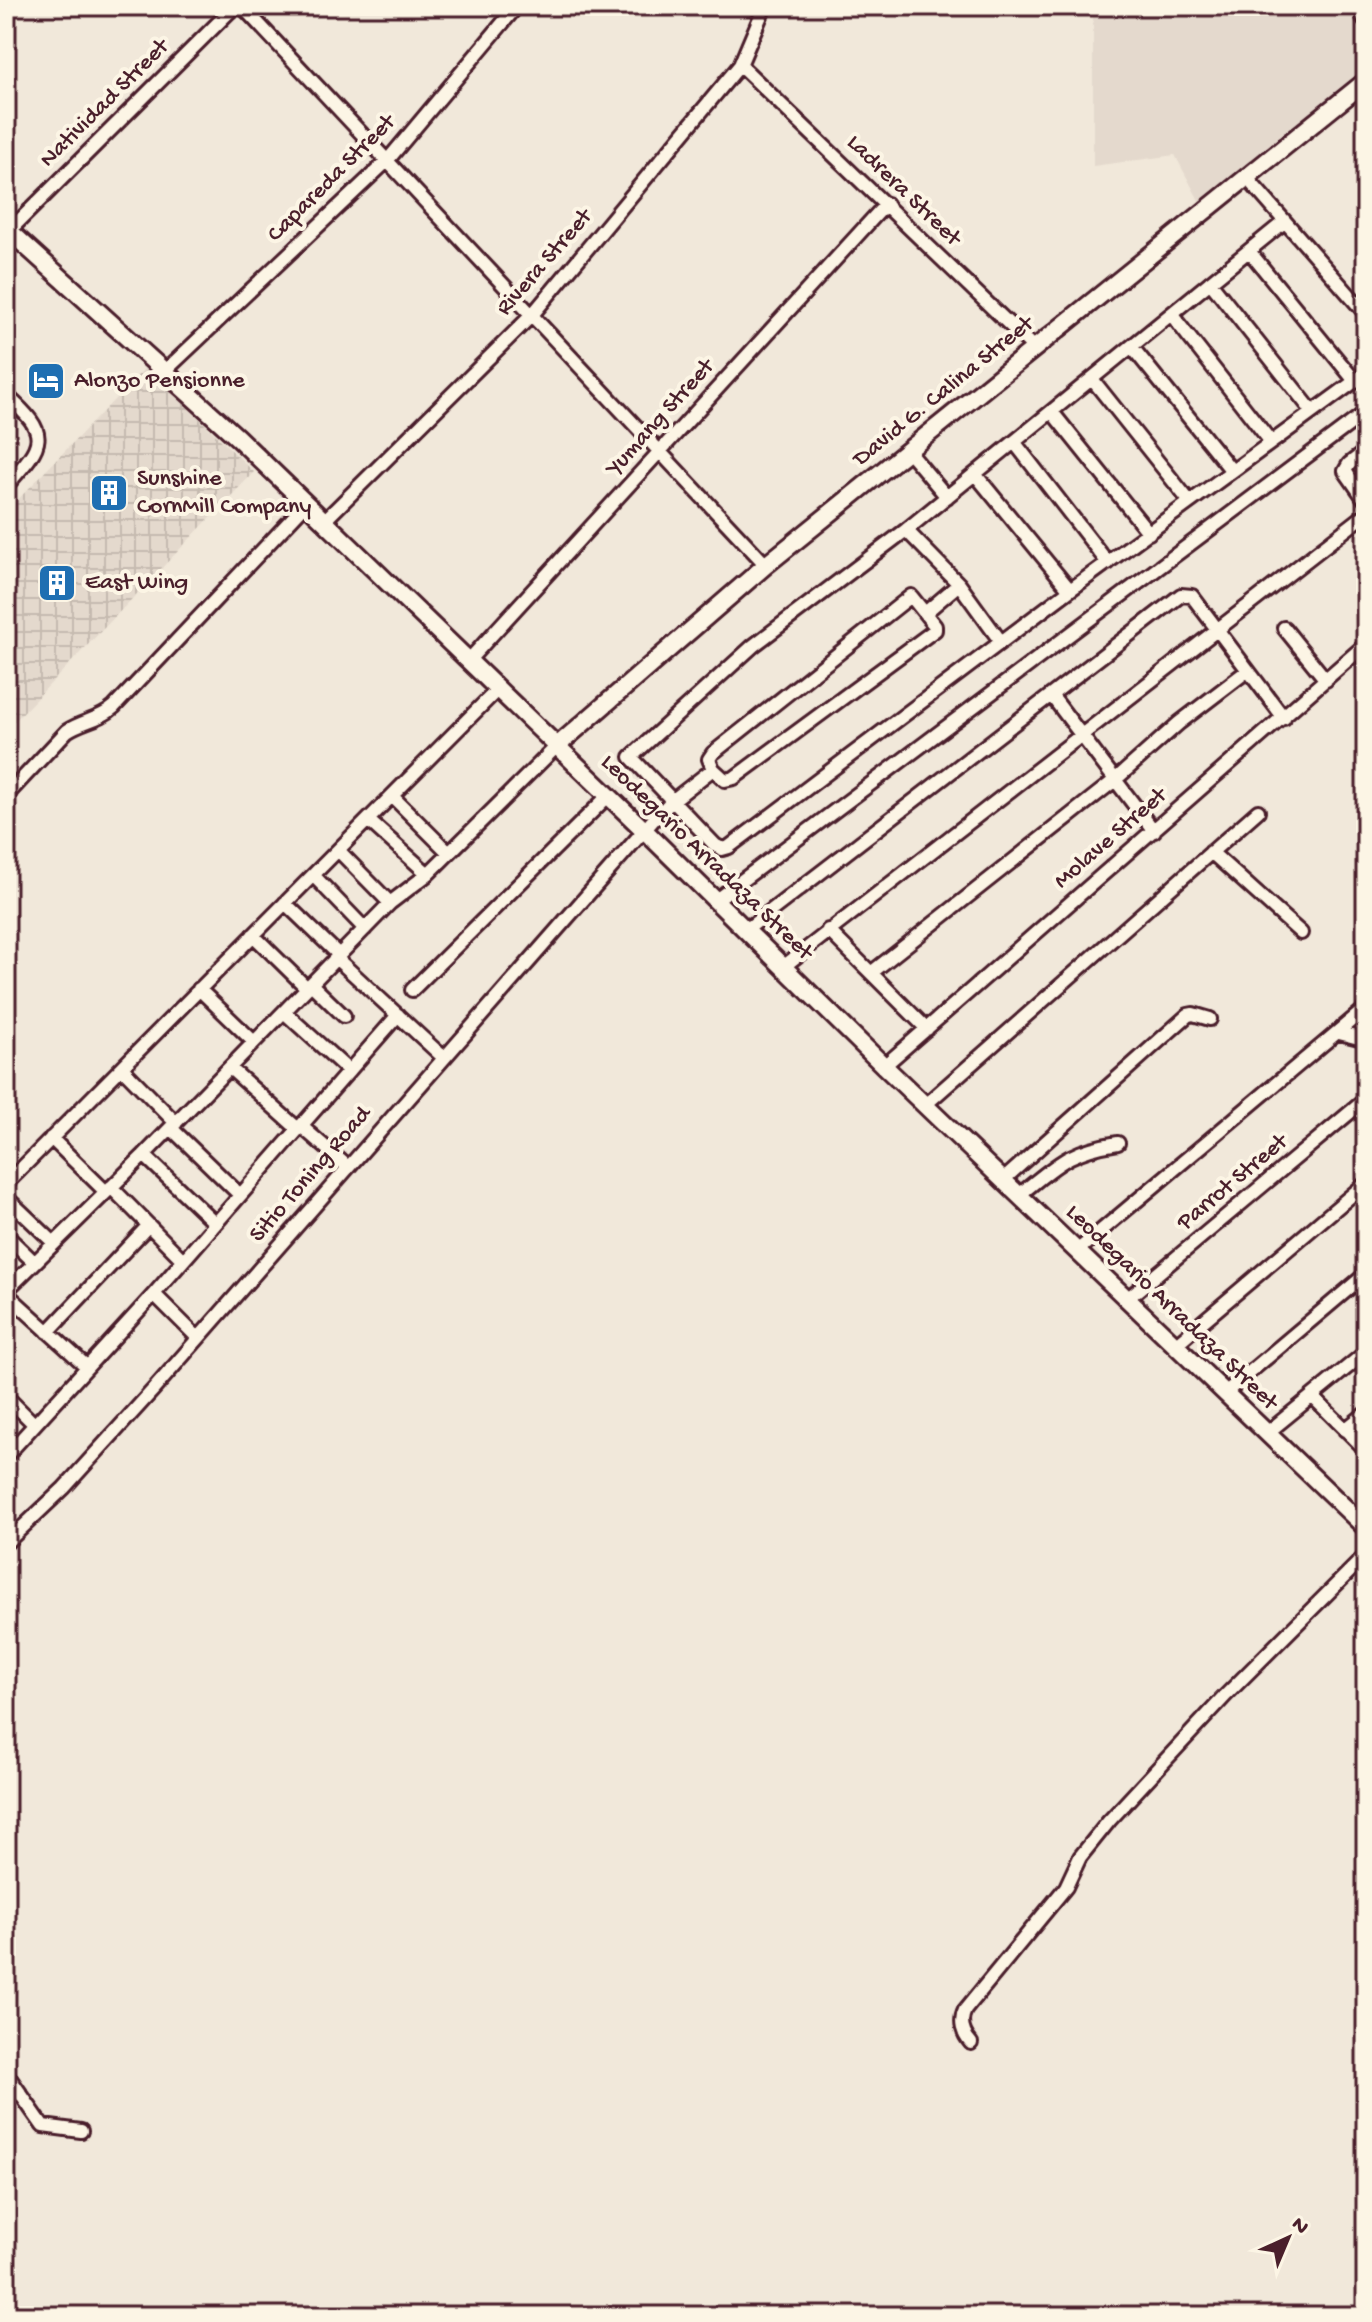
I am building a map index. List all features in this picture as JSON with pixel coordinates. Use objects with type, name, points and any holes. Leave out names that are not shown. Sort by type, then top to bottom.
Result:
[{"type":"street","name":"Natividad Street","points":[[7,231],[235,6]]},
{"type":"street","points":[[242,6],[766,565]]},
{"type":"street","name":"Capareda Street","points":[[164,372],[387,161],[517,6]]},
{"type":"street","name":"Rivera Street","points":[[324,521],[532,315],[740,65],[765,6]]},
{"type":"street","points":[[1361,6],[1366,19]]},
{"type":"street","name":"Ladrera Street","points":[[740,65],[1035,349]]},
{"type":"street","name":"David G. Calina Street","points":[[557,746],[766,565],[1366,81]]},
{"type":"street","points":[[1247,178],[1366,314]]},
{"type":"street","name":"Yumang Street","points":[[468,661],[886,204]]},
{"type":"street","points":[[1284,222],[945,499],[753,646],[631,757],[715,845],[722,849],[729,847],[1070,590],[1366,373]]},
{"type":"street","name":"Leodegario Arradaza Street","points":[[7,231],[324,521],[884,1066],[1366,1528]]},
{"type":"street","points":[[1249,251],[1355,381]]},
{"type":"street","points":[[1210,282],[1312,411]]},
{"type":"street","points":[[1171,314],[1271,442]]},
{"type":"street","points":[[1132,347],[1232,471]]},
{"type":"street","points":[[1092,379],[1190,502]]},
{"type":"street","points":[[6,395],[36,428],[40,438],[35,452],[6,486]]},
{"type":"street","points":[[1052,412],[1149,533]]},
{"type":"street","points":[[716,900],[1366,412]]},
{"type":"street","points":[[1015,443],[1108,563]]},
{"type":"street","points":[[1366,451],[1345,471],[1366,501]]},
{"type":"street","points":[[906,454],[945,499]]},
{"type":"street","points":[[975,474],[1070,590]]},
{"type":"street","points":[[6,796],[67,731],[79,723],[106,715],[306,504]]},
{"type":"street","points":[[783,967],[1366,514]]},
{"type":"street","points":[[906,530],[959,584],[1001,642]]},
{"type":"street","points":[[925,613],[959,584]]},
{"type":"street","points":[[746,930],[1181,595],[1192,596],[1284,718]]},
{"type":"street","points":[[911,596],[935,626],[935,630],[728,781],[713,769],[709,759],[713,753],[911,596]]},
{"type":"street","points":[[1284,628],[1326,680]]},
{"type":"street","name":"Molave Street","points":[[884,1066],[1366,644]]},
{"type":"street","points":[[871,973],[1247,671]]},
{"type":"street","points":[[6,1184],[498,689]]},
{"type":"street","points":[[1051,695],[1154,831]]},
{"type":"street","points":[[86,1366],[6,1292],[390,903],[428,874],[557,746]]},
{"type":"street","name":"Sitio Toning Road","points":[[6,1543],[64,1488],[672,801],[713,769]]},
{"type":"street","points":[[392,796],[449,853]]},
{"type":"street","points":[[412,990],[608,796]]},
{"type":"street","points":[[925,1105],[1258,811]]},
{"type":"street","points":[[368,820],[428,874]]},
{"type":"street","points":[[338,850],[390,903]]},
{"type":"street","points":[[1211,852],[1301,933]]},
{"type":"street","points":[[313,875],[365,929]]},
{"type":"street","points":[[285,903],[444,1058]]},
{"type":"street","points":[[828,930],[927,1029]]},
{"type":"street","points":[[253,935],[344,1016]]},
{"type":"street","points":[[199,989],[254,1042]]},
{"type":"street","points":[[1077,1251],[1366,1008]]},
{"type":"street","points":[[284,1012],[349,1071]]},
{"type":"street","points":[[6,1455],[154,1294],[398,1015]]},
{"type":"street","points":[[1003,1180],[1188,1015],[1210,1019]]},
{"type":"street","points":[[1339,1033],[1359,1038],[1366,1032]]},
{"type":"street","points":[[122,1068],[240,1195]]},
{"type":"street","points":[[230,1068],[348,1167]]},
{"type":"street","name":"Parrot Street","points":[[1127,1299],[1366,1099]]},
{"type":"street","points":[[51,1138],[183,1260]]},
{"type":"street","points":[[1019,1195],[1066,1157],[1093,1147],[1118,1143]]},
{"type":"street","points":[[144,1155],[215,1223]]},
{"type":"street","points":[[1175,1345],[1366,1183]]},
{"type":"street","points":[[6,1197],[53,1242]]},
{"type":"street","points":[[48,1332],[148,1226]]},
{"type":"street","points":[[6,1235],[34,1262]]},
{"type":"street","points":[[1225,1393],[1366,1274]]},
{"type":"street","points":[[154,1294],[197,1337]]},
{"type":"street","points":[[1267,1433],[1366,1352]]},
{"type":"street","points":[[6,1396],[34,1424]]},
{"type":"street","points":[[1313,1397],[1366,1450]]},
{"type":"street","points":[[1345,1430],[1366,1413]]},
{"type":"street","points":[[971,2043],[962,2026],[965,2010],[1066,1887],[1080,1857],[1109,1821],[1226,1695],[1366,1555]]},
{"type":"street","points":[[6,2073],[43,2126],[81,2131]]},
{"type":"shaded area","points":[[1093,6],[1351,6],[1366,45],[1366,74],[1203,208],[1175,155],[1093,166]]},
{"type":"shaded area","points":[[146,367],[254,472],[6,730],[6,512]]},
{"type":"place","name":"Alonzo Pensionne","points":[[46,381]]},
{"type":"place","name":"Sunshine CornMill Company","points":[[109,493]]},
{"type":"place","name":"East Wing","points":[[57,583]]}]
